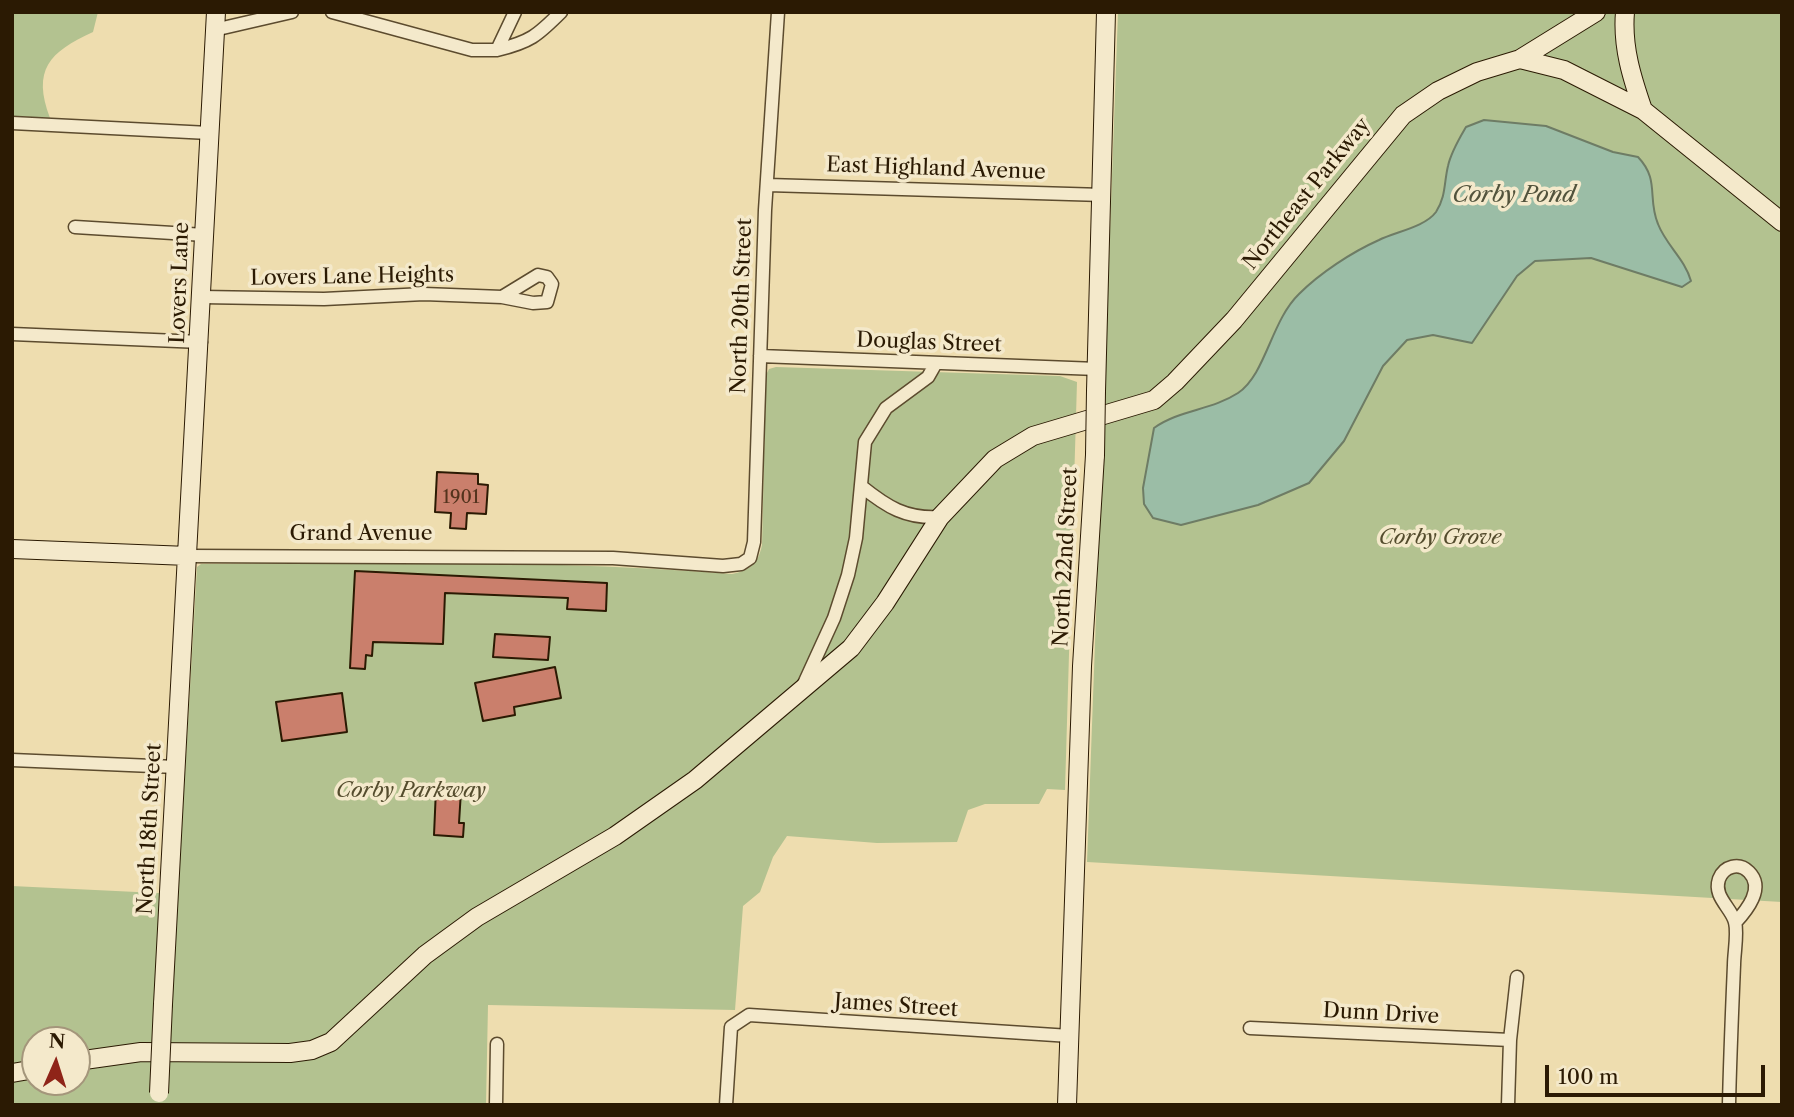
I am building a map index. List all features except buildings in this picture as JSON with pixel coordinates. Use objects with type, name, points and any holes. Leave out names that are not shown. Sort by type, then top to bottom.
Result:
[{"type":"street","points":[[215,21],[292,12]]},
{"type":"street","points":[[332,12],[472,50],[497,50],[526,43],[547,28],[559,13]]},
{"type":"street","points":[[497,50],[514,12]]},
{"type":"street","name":"North 20th Street","points":[[709,565],[741,564],[750,558],[753,551],[778,12]]},
{"type":"street","name":"North 22nd Street","points":[[1067,1105],[1083,666],[1095,454],[1106,12]]},
{"type":"street","name":"Northeast Parkway","points":[[940,516],[995,459],[1033,436],[1154,400],[1208,350],[1374,146],[1403,115],[1438,91],[1477,72],[1520,59],[1597,12]]},
{"type":"street","points":[[1625,12],[1625,42],[1631,77],[1643,110]]},
{"type":"street","name":"Lovers Lane","points":[[188,556],[201,342],[215,21]]},
{"type":"street","points":[[1520,59],[1564,69],[1643,110],[1782,222]]},
{"type":"street","points":[[12,123],[209,133]]},
{"type":"street","name":"East Highland Avenue","points":[[768,185],[1103,195]]},
{"type":"street","points":[[75,228],[205,235]]},
{"type":"street","name":"Lovers Lane Heights","points":[[202,297],[324,299],[424,294],[502,297]]},
{"type":"street","points":[[12,334],[201,342]]},
{"type":"street","name":"Douglas Street","points":[[760,356],[1097,369]]},
{"type":"street","points":[[801,691],[811,663],[834,618],[848,575],[862,486],[865,442],[886,408],[928,377],[936,363]]},
{"type":"street","points":[[862,486],[901,514],[918,518],[940,516]]},
{"type":"street","points":[[91,1059],[141,1052],[290,1053],[331,1042],[425,955],[477,917],[615,836],[685,787],[851,648],[885,603],[940,516]]},
{"type":"street","name":"Grand Avenue","points":[[12,549],[188,556],[614,558],[709,565]]},
{"type":"street","name":"North 18th Street","points":[[159,1099],[188,556]]},
{"type":"street","points":[[12,760],[176,767]]},
{"type":"street","points":[[1728,1105],[1735,923]]},
{"type":"street","points":[[1508,1105],[1510,1040],[1517,977]]},
{"type":"street","name":"James Street","points":[[726,1105],[729,1035],[735,1022],[749,1015],[1070,1036]]},
{"type":"street","name":"Dunn Drive","points":[[1250,1028],[1510,1040]]},
{"type":"street","points":[[496,1105],[497,1044]]},
{"type":"green space","points":[[12,12],[98,12],[93,32],[65,47],[48,64],[43,87],[50,118],[12,116]]},
{"type":"green space","name":"Corby Grove","points":[[1118,12],[1782,12],[1782,902],[1087,862]]},
{"type":"green space","name":"Corby Parkway","points":[[776,367],[1060,376],[1077,382],[1065,790],[1047,789],[1039,804],[985,804],[968,810],[957,842],[877,843],[787,836],[773,857],[760,892],[743,906],[735,1010],[488,1005],[486,1105],[12,1105],[12,886],[178,894],[197,567],[201,564],[467,563],[600,566],[732,574],[738,572],[755,561],[762,545],[766,375],[769,369]]},
{"type":"water","name":"Corby Pond","points":[[1484,120],[1546,126],[1613,152],[1638,157],[1649,174],[1658,224],[1691,281],[1682,287],[1591,258],[1535,261],[1517,276],[1472,343],[1433,335],[1407,340],[1383,366],[1344,441],[1309,483],[1258,505],[1181,525],[1153,518],[1144,504],[1143,488],[1154,428],[1174,417],[1228,399],[1238,393],[1255,373],[1289,305],[1307,286],[1358,251],[1431,217],[1442,201],[1449,161],[1458,141],[1466,127]]}]
